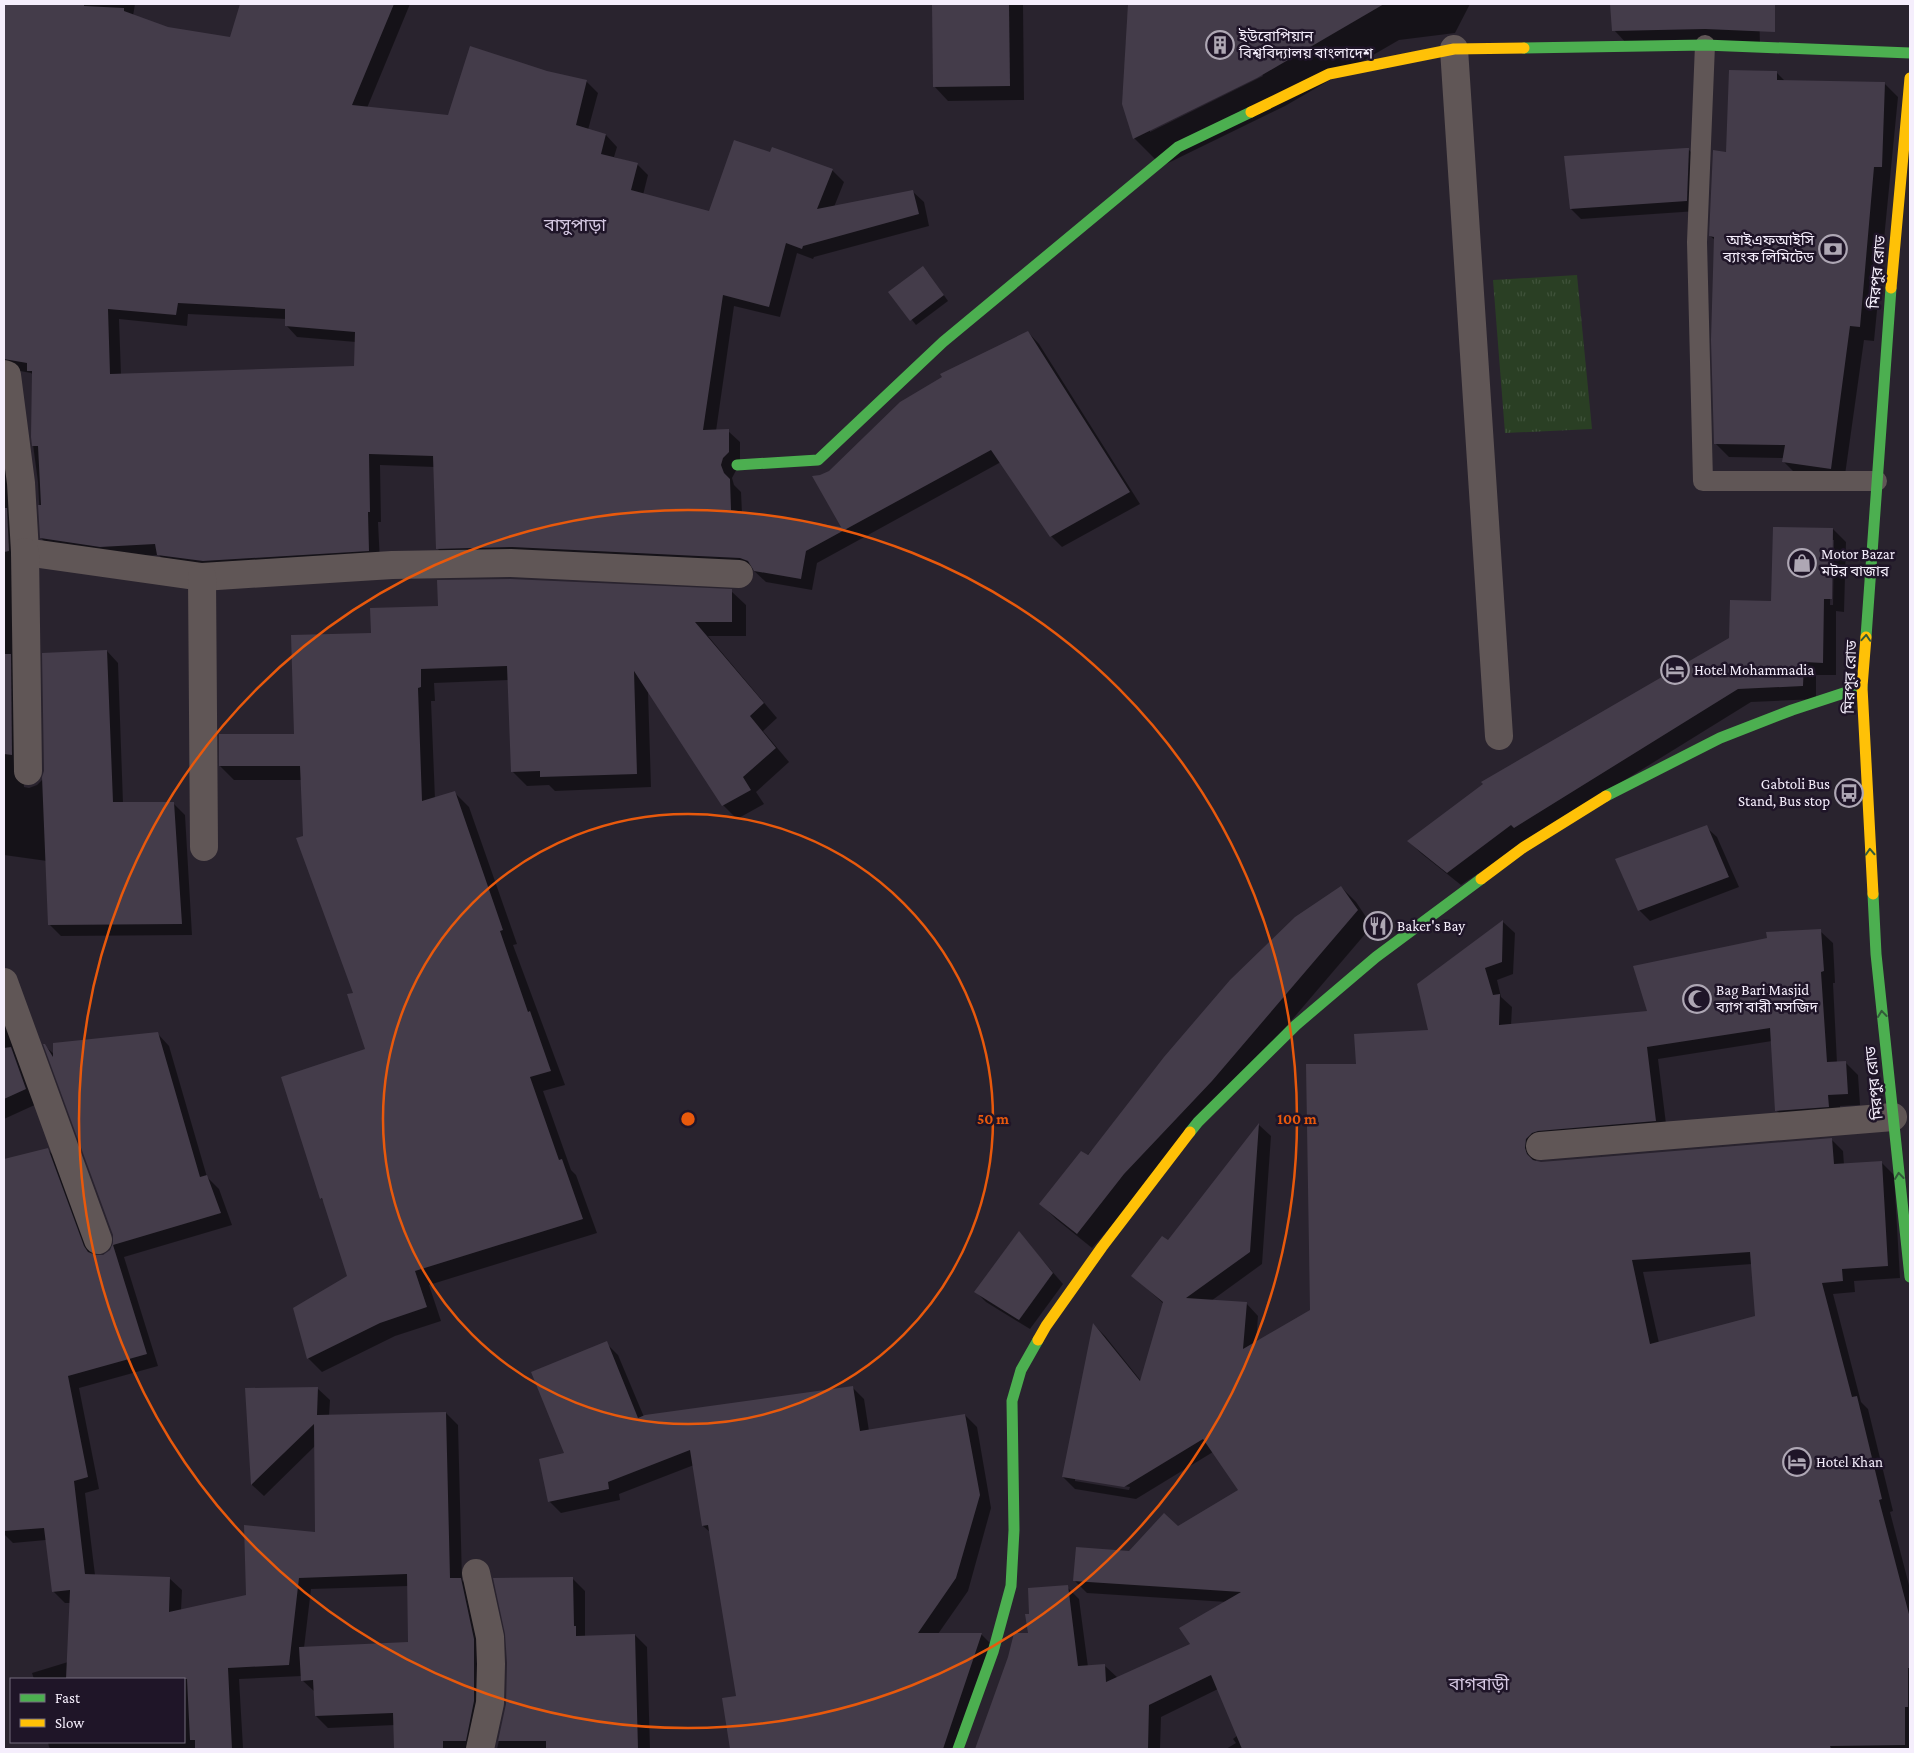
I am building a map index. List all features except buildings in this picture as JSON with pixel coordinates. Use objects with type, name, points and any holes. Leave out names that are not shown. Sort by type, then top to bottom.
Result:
[{"type":"main road","points":[[737,465],[818,460],[943,342],[1178,147],[1329,74],[1454,49],[1705,45],[1910,53]]},
{"type":"main road","name":"মিরপুর রোড","points":[[1910,78],[1891,284],[1862,687],[1876,954],[1910,1277]]},
{"type":"main road","points":[[958,1749],[993,1652],[1011,1586],[1014,1530],[1012,1401],[1021,1370],[1046,1326],[1102,1247],[1198,1122],[1296,1025],[1376,957],[1524,847],[1612,792],[1720,738],[1792,710],[1862,687]]},
{"type":"street","points":[[1454,49],[1499,736]]},
{"type":"street","points":[[4,374],[7,375],[21,483],[25,552],[28,771]]},
{"type":"street","points":[[25,552],[202,577],[392,565],[511,563],[739,574]]},
{"type":"street","points":[[202,577],[204,847]]},
{"type":"street","points":[[4,982],[98,1240]]},
{"type":"street","points":[[1540,1146],[1893,1117]]},
{"type":"street","points":[[476,1573],[490,1637],[491,1664],[490,1703],[480,1749]]},
{"type":"lane","points":[[1705,45],[1697,242],[1703,480],[1877,481]]},
{"type":"green space","points":[[1577,275],[1592,429],[1505,433],[1493,280]]},
{"type":"traffic: fast","points":[[1524,48],[1705,45],[1910,53]]},
{"type":"traffic: fast","points":[[737,465],[818,460],[943,342],[1178,147],[1251,112]]},
{"type":"traffic: fast","points":[[1866,637],[1891,288]]},
{"type":"traffic: fast","points":[[1606,796],[1720,738],[1792,710],[1862,687]]},
{"type":"traffic: fast","points":[[1190,1132],[1296,1025],[1376,957],[1481,879]]},
{"type":"traffic: fast","points":[[1873,894],[1876,954],[1910,1277]]},
{"type":"traffic: fast","points":[[958,1749],[993,1652],[1011,1586],[1014,1530],[1012,1401],[1021,1370],[1038,1340]]},
{"type":"traffic: slow","points":[[1251,112],[1329,74],[1454,49],[1524,48]]},
{"type":"traffic: slow","points":[[1891,288],[1910,78]]},
{"type":"traffic: slow","points":[[1866,637],[1862,687],[1873,894]]},
{"type":"traffic: slow","points":[[1481,879],[1524,847],[1606,796]]},
{"type":"traffic: slow","points":[[1038,1340],[1102,1247],[1190,1132]]},
{"type":"place","name":"ইউরোপিয়ান বিশ্ববিদ্যালয় বাংলাদেশ","points":[[1220,45]]},
{"type":"place","name":"আইএফআইসি ব্যাংক লিমিটেড","points":[[1833,249]]},
{"type":"place","name":"Motor Bazar মটর বাজার","points":[[1802,563]]},
{"type":"place","name":"Hotel Mohammadia","points":[[1675,670]]},
{"type":"place","name":"Gabtoli Bus Stand, Bus stop","points":[[1849,793]]},
{"type":"place","name":"Baker's Bay","points":[[1378,926]]},
{"type":"place","name":"Bag Bari Masjid ব্যাগ বারী মসজিদ","points":[[1697,999]]},
{"type":"place","name":"Hotel Khan","points":[[1797,1462]]},
{"type":"district","name":"বাসুপাড়া","points":[[575,225]]},
{"type":"district","name":"বাগবাড়ী","points":[[1479,1684]]}]
